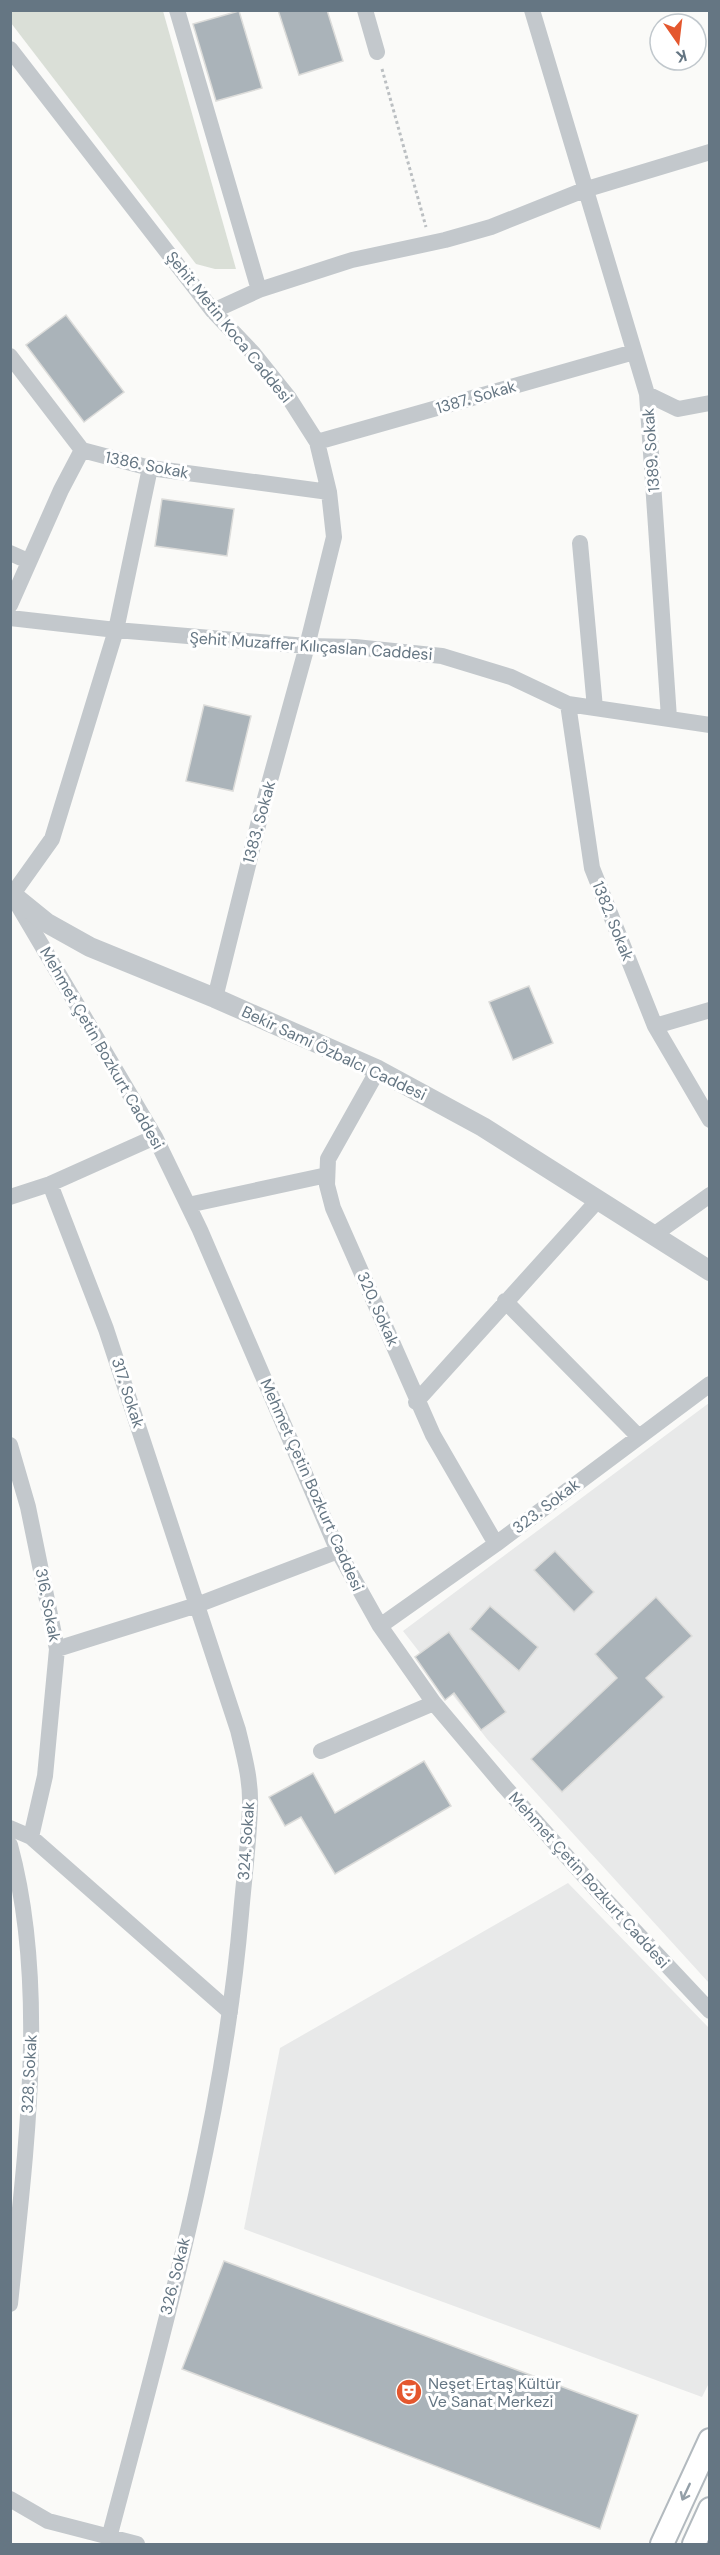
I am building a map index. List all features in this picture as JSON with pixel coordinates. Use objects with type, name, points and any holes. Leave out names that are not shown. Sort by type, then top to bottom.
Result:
[{"type":"main road","points":[[662,2544],[710,2440]]},
{"type":"main road","points":[[694,2544],[708,2516]]},
{"type":"street","points":[[177,10],[259,290]]},
{"type":"street","points":[[365,10],[377,52]]},
{"type":"street","name":"1389. Sokak","points":[[532,10],[584,190],[647,394],[669,718]]},
{"type":"street","name":"Şehit Metin Koca Caddesi","points":[[10,49],[213,311],[253,353],[289,398],[317,442],[329,492],[334,537],[307,646]]},
{"type":"street","points":[[213,311],[259,290],[352,260],[491,227],[584,190],[710,152]]},
{"type":"street","name":"1387. Sokak","points":[[317,442],[634,352]]},
{"type":"street","name":"1386. Sokak","points":[[10,356],[82,450],[150,468],[329,492]]},
{"type":"street","points":[[647,394],[678,409],[710,403]]},
{"type":"street","points":[[10,605],[61,489],[82,450]]},
{"type":"street","points":[[11,894],[52,839],[116,630],[150,468]]},
{"type":"street","points":[[580,543],[596,708]]},
{"type":"street","points":[[10,553],[28,561]]},
{"type":"street","name":"Şehit Muzaffer Kılıçaslan Caddesi","points":[[10,618],[116,630],[307,646],[355,647],[442,656],[511,677],[568,704],[710,725]]},
{"type":"street","name":"1383. Sokak","points":[[215,998],[261,813],[307,646]]},
{"type":"street","name":"1382. Sokak","points":[[568,704],[592,868],[655,1026],[710,1120]]},
{"type":"street","name":"Bekir Sami Özbalcı Caddesi","points":[[11,894],[47,923],[90,947],[215,998],[378,1070],[483,1127],[710,1271]]},
{"type":"street","name":"Mehmet Çetin Bozkurt Caddesi","points":[[11,894],[155,1137],[188,1205],[338,1551],[380,1626],[434,1703],[602,1896],[710,2011]]},
{"type":"street","points":[[655,1026],[710,1010]]},
{"type":"street","name":"320. Sokak","points":[[378,1070],[328,1159],[327,1185],[333,1208],[417,1402],[433,1435],[496,1544]]},
{"type":"street","points":[[10,1197],[50,1184],[155,1137]]},
{"type":"street","points":[[188,1205],[327,1175]]},
{"type":"street","name":"317. Sokak","points":[[50,1184],[106,1329],[197,1605]]},
{"type":"street","points":[[655,1234],[710,1195]]},
{"type":"street","points":[[417,1402],[598,1199]]},
{"type":"street","points":[[505,1301],[639,1437]]},
{"type":"street","name":"323. Sokak","points":[[380,1626],[496,1544],[710,1384]]},
{"type":"street","name":"316. Sokak","points":[[10,1446],[28,1507],[57,1648],[45,1776],[31,1837]]},
{"type":"street","points":[[57,1648],[197,1605],[338,1551]]},
{"type":"street","name":"324. Sokak","points":[[197,1605],[238,1730],[246,1762],[250,1805],[236,1977],[230,2012]]},
{"type":"street","points":[[321,1751],[434,1703]]},
{"type":"street","points":[[10,1828],[31,1837],[230,2012]]},
{"type":"street","name":"328. Sokak","points":[[10,1845],[23,1907],[32,2000],[25,2163],[10,2304]]},
{"type":"street","name":"326. Sokak","points":[[109,2538],[150,2383],[208,2140],[230,2012]]},
{"type":"street","points":[[10,2499],[48,2521],[137,2544]]},
{"type":"path","points":[[377,52],[431,243]]},
{"type":"shaded area","points":[[11,10],[163,11],[236,269],[215,269],[196,264],[11,23]]},
{"type":"shaded area","points":[[709,1403],[709,1983],[487,1739],[403,1631]]},
{"type":"shaded area","points":[[568,1883],[709,2028],[710,2381],[702,2397],[244,2229],[280,2048]]},
{"type":"building","points":[[278,10],[327,10],[343,61],[299,75]]},
{"type":"building","points":[[239,11],[262,88],[216,101],[193,24]]},
{"type":"building","points":[[66,315],[124,392],[84,422],[26,345]]},
{"type":"building","points":[[162,499],[234,509],[227,556],[155,546]]},
{"type":"building","points":[[204,705],[251,716],[233,791],[186,781]]},
{"type":"building","points":[[529,986],[553,1043],[513,1060],[489,1002]]},
{"type":"building","points":[[555,1551],[594,1592],[574,1612],[534,1570]]},
{"type":"building","points":[[656,1597],[692,1636],[646,1678],[664,1697],[562,1792],[531,1759],[617,1678],[595,1654]]},
{"type":"building","points":[[490,1606],[538,1647],[519,1671],[470,1629]]},
{"type":"building","points":[[449,1632],[506,1712],[481,1730],[454,1693],[445,1700],[415,1657]]},
{"type":"building","points":[[424,1761],[451,1806],[335,1874],[301,1817],[285,1826],[269,1797],[313,1773],[335,1813]]},
{"type":"building","name":"Neşet Ertaş Kültür Ve Sanat Merkezi","points":[[224,2261],[638,2415],[600,2529],[182,2369]]},
{"type":"place","name":"Neşet Ertaş Kültür Ve Sanat Merkezi","points":[[409,2392]]}]
